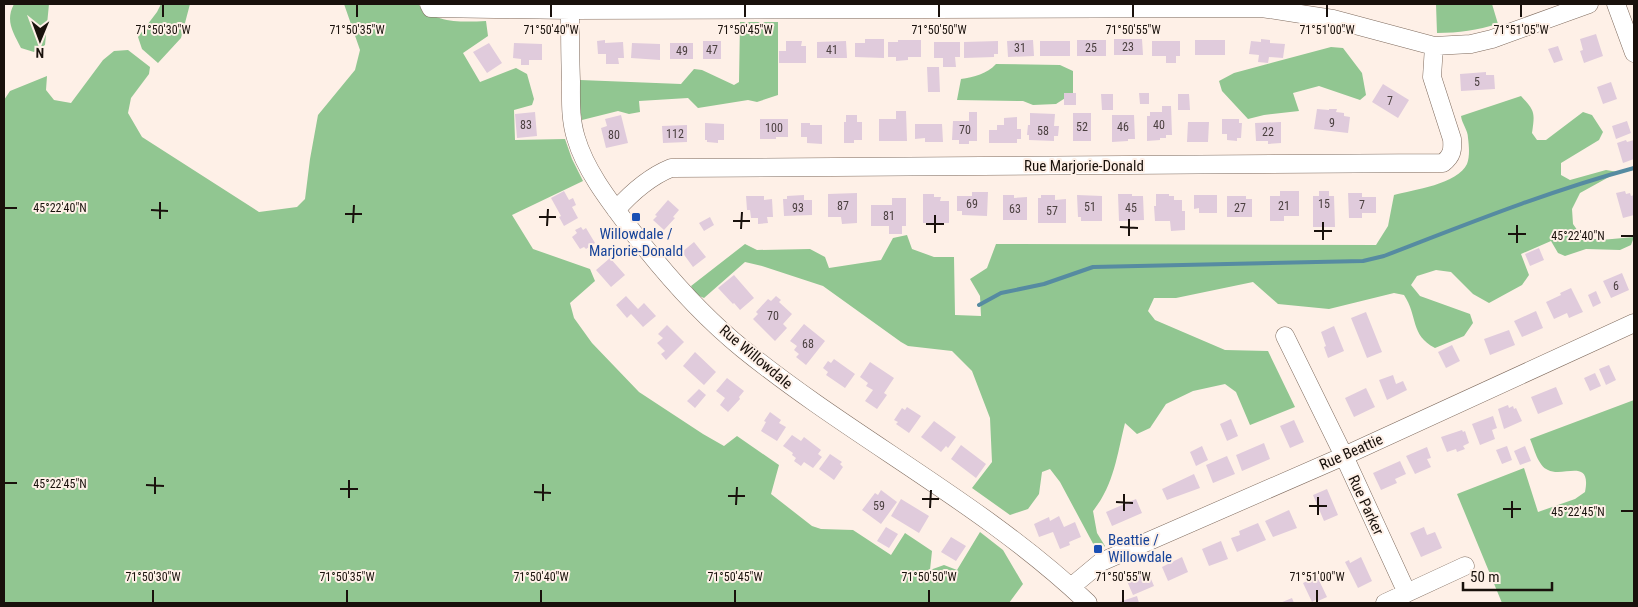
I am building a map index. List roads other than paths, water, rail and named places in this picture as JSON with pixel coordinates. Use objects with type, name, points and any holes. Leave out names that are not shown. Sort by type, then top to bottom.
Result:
[{"type":"street","points":[[429,4],[431,8],[570,10],[1262,8],[1333,19],[1434,46],[1471,44],[1492,39],[1589,4]]},
{"type":"street","points":[[1616,4],[1634,53]]},
{"type":"street","name":"Rue Willowdale","points":[[570,10],[572,118],[576,139],[588,166],[616,210],[652,257],[700,310],[741,347],[810,400],[996,526],[1088,603]]},
{"type":"street","name":"Rue Marjorie-Donald","points":[[616,210],[637,188],[671,168],[1444,163],[1449,158],[1453,149],[1452,139],[1432,77],[1434,46]]},
{"type":"street","name":"Rue Beattie","points":[[1071,587],[1100,562],[1344,456],[1634,323]]},
{"type":"street","name":"Rue Parker","points":[[1285,336],[1344,456],[1407,593]]},
{"type":"street","points":[[1384,603],[1465,566]]},
{"type":"waterway","points":[[979,305],[1001,293],[1044,284],[1093,267],[1363,261],[1384,256],[1539,198],[1634,168]]},
{"type":"place","name":"Willowdale / Marjorie-Donald","points":[[636,217]]},
{"type":"place","name":"Beattie / Willowdale","points":[[1098,549]]}]
